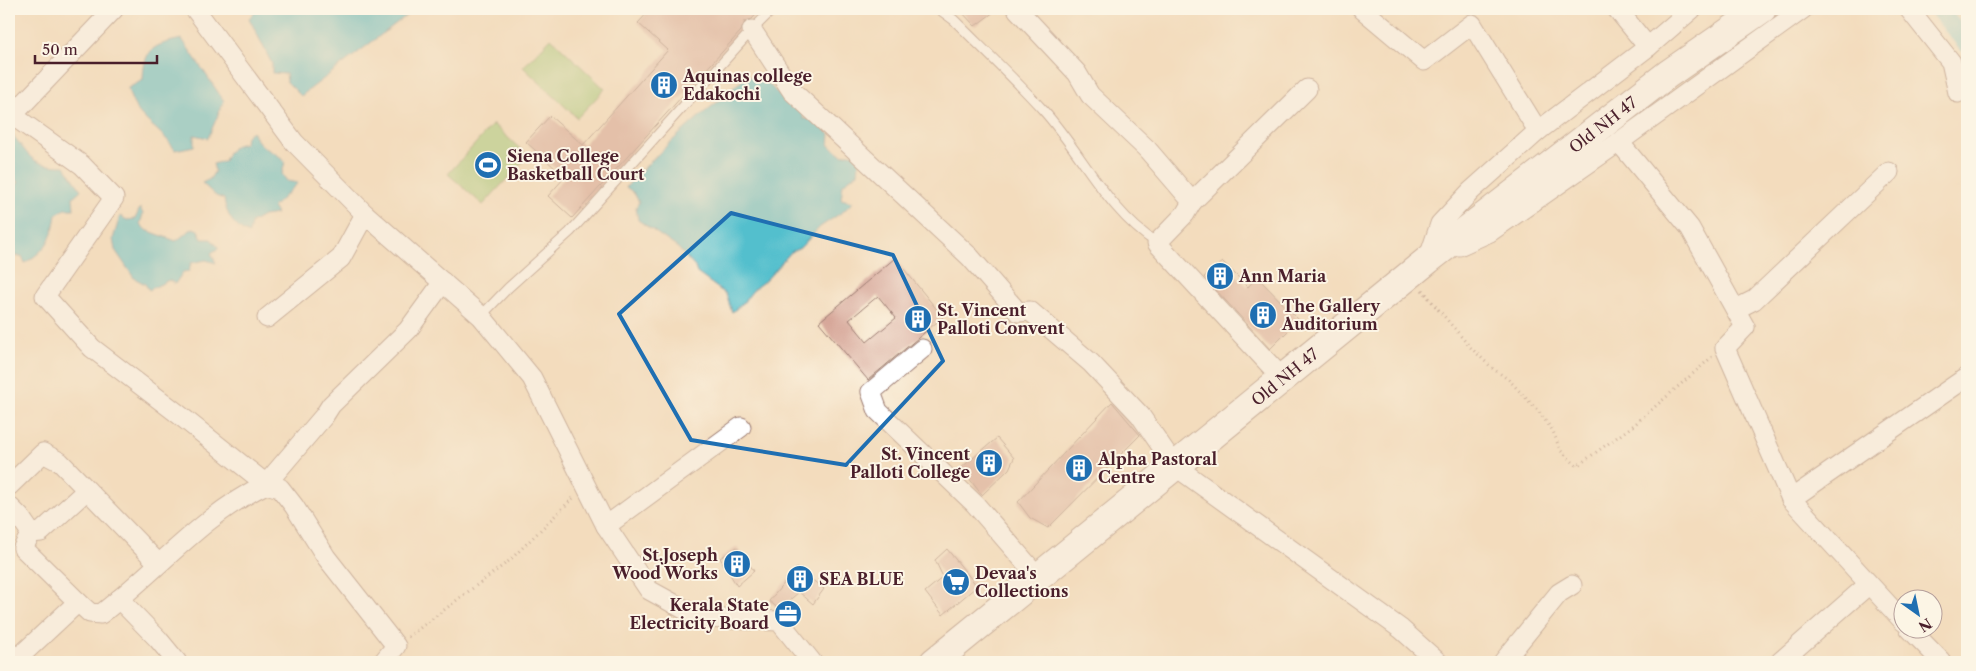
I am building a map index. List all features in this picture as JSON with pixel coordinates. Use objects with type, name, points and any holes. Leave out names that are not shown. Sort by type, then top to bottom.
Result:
[{"type":"main road","name":"Old NH 47","points":[[934,662],[1419,268],[1668,74],[1762,9]]},
{"type":"street","points":[[114,9],[10,117],[82,165],[114,198],[45,296],[92,348],[177,412],[266,484],[280,488],[294,506],[326,557],[396,646],[383,662]]},
{"type":"street","points":[[195,9],[294,142],[365,214],[481,316],[532,378],[606,526],[649,590],[700,618],[779,621],[812,662]]},
{"type":"street","points":[[1017,9],[1077,73],[1090,95],[1147,149],[1192,202]]},
{"type":"street","points":[[1362,9],[1424,60],[1472,24],[1538,131]]},
{"type":"street","points":[[1617,9],[1648,48]]},
{"type":"street","points":[[1419,268],[1440,224],[1471,191],[1538,131],[1648,48],[1692,9]]},
{"type":"street","points":[[1419,268],[1490,232],[1619,142],[1803,9]]},
{"type":"street","points":[[1909,9],[1951,62],[1958,93]]},
{"type":"street","points":[[752,30],[792,91],[970,258],[1018,312],[1030,311],[1091,363],[1140,415],[1175,466],[1401,629],[1438,662]]},
{"type":"street","points":[[1283,379],[1157,243],[1185,214],[1192,202],[1307,89]]},
{"type":"street","points":[[1619,142],[1690,228],[1745,327],[1725,348],[1791,499],[1894,612]]},
{"type":"street","points":[[1736,309],[1754,300],[1889,172]]},
{"type":"street","points":[[267,318],[341,258],[365,214]]},
{"type":"street","points":[[31,533],[23,548],[90,613],[101,614],[218,513],[243,496],[266,484],[324,416],[331,405],[408,330],[443,282]]},
{"type":"street","points":[[922,349],[871,392],[878,411],[975,504],[1039,578]]},
{"type":"street","points":[[1791,499],[1967,377]]},
{"type":"street","points":[[606,526],[740,427]]},
{"type":"street","points":[[9,486],[43,453],[60,462],[158,564]]},
{"type":"street","points":[[31,533],[41,532],[87,490]]},
{"type":"street","points":[[9,506],[20,516],[31,533]]},
{"type":"street","points":[[1503,662],[1559,593],[1572,585]]},
{"type":"street","points":[[1780,662],[1868,585]]},
{"type":"street","points":[[118,600],[158,639],[177,662]]},
{"type":"street","points":[[9,652],[17,658],[78,602]]},
{"type":"street","points":[[1919,638],[1942,662]]},
{"type":"lane","points":[[481,316],[508,288],[570,232],[752,30],[774,9]]},
{"type":"lane","points":[[939,9],[954,20],[1044,111],[1100,187],[1138,231],[1157,243]]},
{"type":"path","points":[[1419,268],[1440,312],[1477,354],[1509,380],[1539,412],[1554,432],[1560,450],[1578,466],[1634,425],[1701,365],[1725,348]]},
{"type":"path","points":[[396,646],[509,561],[586,486]]},
{"type":"highlighted area","points":[[731,213],[893,255],[943,361],[846,465],[691,440],[619,314]]},
{"type":"green space","points":[[551,38],[605,89],[577,118],[523,67]]},
{"type":"green space","name":"Siena College Basketball Court","points":[[493,124],[528,156],[483,205],[448,174]]},
{"type":"water","points":[[259,9],[415,9],[301,96],[287,82],[286,74],[272,73],[272,64],[249,18]]},
{"type":"water","points":[[182,39],[224,101],[208,138],[194,135],[194,146],[175,150],[141,115],[131,99],[128,88],[143,80],[145,61],[152,50],[157,46]]},
{"type":"water","points":[[759,74],[785,101],[798,103],[803,111],[803,119],[810,119],[830,134],[829,145],[842,155],[853,153],[859,163],[858,173],[843,184],[841,199],[853,202],[844,211],[820,227],[800,248],[791,252],[767,279],[755,288],[742,304],[732,312],[726,294],[697,273],[695,267],[678,248],[638,220],[636,207],[639,202],[634,193],[626,187],[669,144],[736,85]]},
{"type":"water","points":[[9,131],[31,158],[44,164],[65,166],[81,190],[73,197],[74,209],[65,209],[56,215],[53,231],[47,243],[39,253],[25,263],[22,256],[9,256],[9,194],[19,182],[9,177],[13,153],[9,150]]},
{"type":"water","points":[[252,131],[264,147],[277,154],[285,162],[282,174],[287,181],[298,183],[273,207],[277,214],[263,216],[251,223],[249,234],[239,228],[232,220],[224,199],[216,196],[202,183],[210,179],[215,171],[213,164],[224,161],[232,149],[245,143],[246,136]]},
{"type":"water","points":[[140,208],[143,214],[140,224],[146,230],[176,241],[193,228],[198,230],[202,239],[211,239],[219,248],[211,253],[216,263],[206,260],[191,263],[189,271],[183,272],[175,284],[169,280],[149,290],[145,284],[134,278],[115,250],[113,239],[120,216],[127,220],[135,219]]},
{"type":"building","name":"Aquinas college Edakochi","points":[[651,9],[761,9],[752,19],[745,21],[741,31],[572,218],[548,196],[565,177],[526,142],[550,116],[583,145],[668,50],[638,23]]},
{"type":"building","points":[[959,9],[998,9],[975,26]]},
{"type":"building","name":"St. Vincent Palloti Convent","points":[[895,258],[943,317],[868,380],[819,322]],"holes":[[[878,296],[896,318],[867,342],[849,320]]]},
{"type":"building","name":"The Gallery Auditorium","points":[[1223,262],[1248,287],[1257,277],[1299,320],[1270,349],[1204,277]]},
{"type":"building","name":"Alpha Pastoral Centre","points":[[1112,402],[1140,435],[1048,528],[1030,518],[1018,502]]},
{"type":"building","name":"St. Vincent Palloti College","points":[[997,438],[1014,458],[1009,469],[982,495],[961,468]]},
{"type":"building","name":"St.Joseph Wood Works","points":[[737,547],[754,571],[737,586],[720,558]]},
{"type":"building","name":"Devaa's Collections","points":[[947,549],[977,586],[943,615],[925,592],[943,577],[935,560]]},
{"type":"building","name":"SEA BLUE","points":[[797,568],[824,589],[813,604],[799,592],[779,609],[769,601]]},
{"type":"waterway","points":[[1938,9],[1967,44]]},
{"type":"place","name":"Aquinas college Edakochi","points":[[664,85]]},
{"type":"place","name":"Siena College Basketball Court","points":[[488,165]]},
{"type":"place","name":"Ann Maria","points":[[1220,276]]},
{"type":"place","name":"The Gallery Auditorium","points":[[1263,315]]},
{"type":"place","name":"St. Vincent Palloti Convent","points":[[918,319]]},
{"type":"place","name":"St. Vincent Palloti College","points":[[989,463]]},
{"type":"place","name":"Alpha Pastoral Centre","points":[[1079,468]]},
{"type":"place","name":"St.Joseph Wood Works","points":[[737,564]]},
{"type":"place","name":"SEA BLUE","points":[[800,579]]},
{"type":"place","name":"Devaa's Collections","points":[[956,582]]},
{"type":"place","name":"Kerala State Electricity Board","points":[[788,614]]}]
